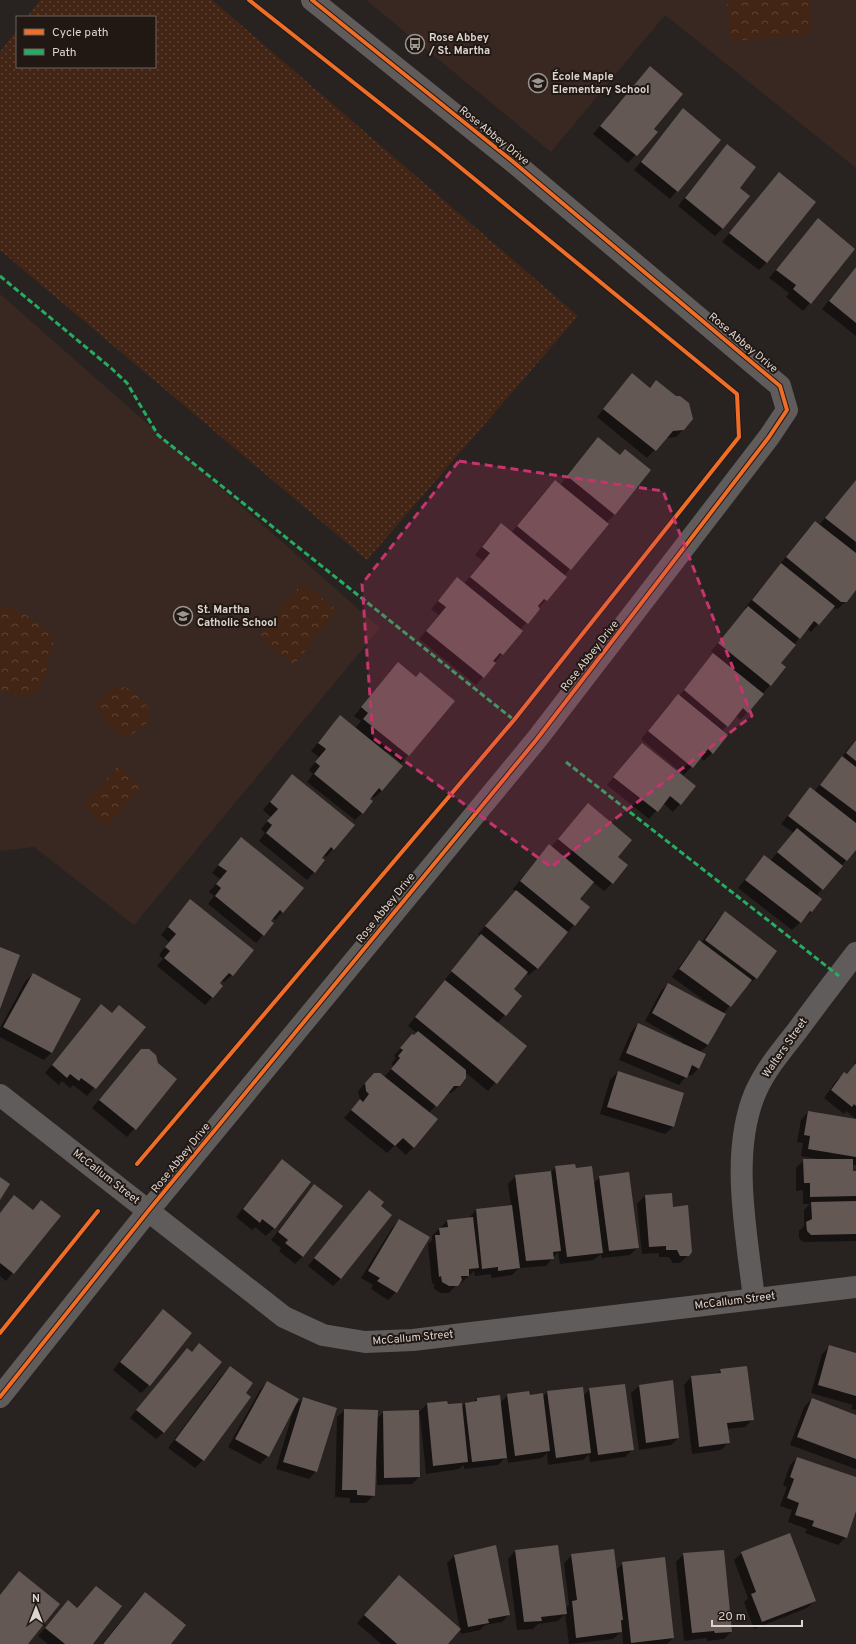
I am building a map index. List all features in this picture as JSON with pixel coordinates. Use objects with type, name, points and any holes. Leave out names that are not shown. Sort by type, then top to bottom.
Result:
[{"type":"street","name":"Rose Abbey Drive","points":[[0,1396],[149,1210],[537,739],[769,437],[787,410],[780,386],[511,160],[312,0]]},
{"type":"street","name":"Walters Street","points":[[754,1298],[741,1176],[742,1146],[747,1119],[756,1091],[771,1064],[856,954]]},
{"type":"street","name":"McCallum Street","points":[[0,1095],[149,1210],[284,1318],[323,1335],[365,1342],[413,1340],[856,1287]]},
{"type":"highlighted area","points":[[459,461],[663,491],[752,716],[551,867],[373,738],[362,584]]},
{"type":"shaded area","name":"École Maple Elementary School","points":[[366,0],[856,0],[856,168],[665,15],[551,152]]},
{"type":"shaded area","name":"St. Martha Catholic School","points":[[0,294],[380,628],[134,925],[34,847],[0,851]]},
{"type":"green space","points":[[40,0],[212,0],[578,316],[367,560],[0,250],[0,52],[16,31],[16,68],[156,68],[156,16],[28,16]]},
{"type":"green space","points":[[729,0],[810,0],[812,34],[731,41],[727,6]]},
{"type":"green space","points":[[302,582],[337,610],[294,665],[259,637]]},
{"type":"green space","points":[[0,607],[23,613],[37,623],[54,640],[44,679],[39,692],[19,697],[0,690]]},
{"type":"green space","points":[[116,686],[132,689],[151,711],[146,724],[127,738],[109,724],[95,703]]},
{"type":"green space","points":[[118,766],[142,788],[107,826],[83,805]]},
{"type":"building","points":[[650,66],[683,94],[654,129],[658,132],[637,156],[600,126]]},
{"type":"building","points":[[683,108],[721,140],[678,192],[641,162]]},
{"type":"building","points":[[727,144],[756,167],[740,188],[750,196],[723,229],[685,198]]},
{"type":"building","points":[[779,172],[816,202],[767,263],[729,233]]},
{"type":"building","points":[[818,218],[855,249],[811,304],[793,289],[796,285],[776,270]]},
{"type":"building","points":[[856,267],[856,323],[829,301]]},
{"type":"building","points":[[632,373],[650,388],[656,380],[676,396],[680,396],[689,403],[693,419],[684,430],[673,431],[656,451],[603,409]]},
{"type":"building","points":[[598,437],[620,455],[625,449],[651,470],[615,515],[567,476]]},
{"type":"building","points":[[555,480],[609,524],[571,570],[517,526]]},
{"type":"building","points":[[856,480],[856,542],[825,518]]},
{"type":"building","points":[[815,521],[856,553],[856,590],[847,602],[841,602],[786,557]]},
{"type":"building","points":[[501,523],[567,577],[547,601],[544,599],[538,606],[540,609],[528,624],[470,577],[490,553],[482,547]]},
{"type":"building","points":[[781,563],[835,606],[819,625],[814,621],[800,639],[752,600]]},
{"type":"building","points":[[457,577],[523,631],[503,655],[500,653],[493,661],[496,663],[484,678],[426,631],[446,607],[438,601]]},
{"type":"building","points":[[748,606],[796,645],[781,663],[786,667],[771,686],[718,643]]},
{"type":"building","points":[[713,653],[764,694],[748,713],[743,708],[728,727],[684,690]]},
{"type":"building","points":[[398,662],[416,677],[420,672],[455,701],[409,756],[363,719],[368,713],[361,707]]},
{"type":"building","points":[[678,694],[728,735],[713,754],[708,749],[693,768],[648,731]]},
{"type":"building","points":[[340,715],[403,766],[382,791],[379,788],[370,799],[373,801],[363,814],[314,774],[320,766],[315,762],[326,749],[318,743]]},
{"type":"building","points":[[856,740],[856,761],[846,753]]},
{"type":"building","points":[[642,743],[696,786],[681,805],[670,796],[658,812],[613,777]]},
{"type":"building","points":[[842,756],[856,767],[856,812],[820,785]]},
{"type":"building","points":[[292,774],[355,825],[334,850],[331,847],[322,858],[325,860],[315,873],[266,833],[272,825],[267,821],[278,809],[270,802]]},
{"type":"building","points":[[810,787],[856,823],[856,850],[847,861],[788,816]]},
{"type":"building","points":[[588,803],[632,840],[618,857],[628,865],[613,884],[558,839]]},
{"type":"building","points":[[797,828],[843,866],[823,890],[777,852]]},
{"type":"building","points":[[241,837],[304,888],[283,913],[280,910],[271,921],[274,923],[264,936],[215,896],[221,888],[216,884],[227,871],[218,865]]},
{"type":"building","points":[[549,844],[594,882],[580,899],[590,907],[575,926],[520,881]]},
{"type":"building","points":[[764,855],[822,899],[801,923],[745,880]]},
{"type":"building","points":[[516,890],[568,932],[538,969],[485,926]]},
{"type":"building","points":[[190,899],[254,950],[233,976],[229,973],[220,983],[223,986],[213,998],[164,958],[170,951],[165,947],[176,934],[168,927]]},
{"type":"building","points":[[725,911],[777,951],[757,979],[705,940]]},
{"type":"building","points":[[481,934],[528,972],[514,989],[522,996],[506,1016],[451,971]]},
{"type":"building","points":[[699,940],[752,980],[731,1007],[679,969]]},
{"type":"building","points":[[0,947],[20,955],[0,1009]]},
{"type":"building","points":[[33,973],[81,999],[52,1053],[3,1027]]},
{"type":"building","points":[[445,980],[527,1046],[497,1084],[415,1017]]},
{"type":"building","points":[[668,983],[726,1014],[708,1045],[652,1013]]},
{"type":"building","points":[[101,1004],[112,1013],[119,1005],[146,1027],[96,1089],[81,1078],[79,1081],[70,1074],[67,1078],[52,1065]]},
{"type":"building","points":[[638,1023],[706,1054],[699,1069],[692,1065],[687,1078],[626,1053]]},
{"type":"building","points":[[418,1031],[466,1070],[466,1078],[460,1086],[454,1086],[437,1107],[391,1069],[400,1058],[398,1056],[403,1050],[400,1048],[412,1034],[414,1035]]},
{"type":"building","points":[[141,1049],[149,1049],[156,1055],[158,1063],[177,1079],[136,1130],[99,1100]]},
{"type":"building","points":[[856,1063],[856,1106],[854,1104],[852,1107],[831,1090],[844,1072],[847,1074]]},
{"type":"building","points":[[618,1071],[684,1093],[674,1127],[607,1107]]},
{"type":"building","points":[[374,1073],[380,1073],[438,1119],[414,1148],[403,1138],[395,1146],[351,1110],[360,1099],[363,1102],[369,1094],[366,1091],[365,1083]]},
{"type":"building","points":[[808,1111],[856,1119],[856,1157],[808,1149],[810,1136],[804,1135]]},
{"type":"building","points":[[282,1159],[311,1182],[275,1229],[262,1219],[260,1223],[243,1209]]},
{"type":"building","points":[[803,1159],[853,1159],[853,1171],[856,1171],[856,1196],[810,1197],[810,1183],[804,1183]]},
{"type":"building","points":[[575,1164],[576,1168],[592,1166],[603,1253],[567,1257],[555,1166]]},
{"type":"building","points":[[551,1171],[561,1251],[553,1252],[554,1259],[526,1261],[515,1175]]},
{"type":"building","points":[[629,1172],[639,1248],[609,1251],[599,1176]]},
{"type":"building","points":[[0,1177],[10,1184],[0,1200]]},
{"type":"building","points":[[314,1184],[343,1206],[303,1257],[285,1243],[288,1240],[278,1232]]},
{"type":"building","points":[[369,1190],[384,1202],[381,1206],[392,1215],[341,1279],[314,1258]]},
{"type":"building","points":[[672,1193],[673,1207],[688,1205],[692,1252],[689,1256],[680,1256],[677,1250],[666,1250],[666,1246],[649,1247],[645,1195]]},
{"type":"building","points":[[14,1195],[33,1210],[41,1200],[61,1216],[14,1274],[0,1263],[0,1213]]},
{"type":"building","points":[[856,1201],[856,1234],[811,1235],[807,1231],[806,1222],[812,1219],[811,1202]]},
{"type":"building","points":[[512,1205],[520,1268],[498,1271],[498,1267],[482,1269],[476,1209]]},
{"type":"building","points":[[473,1217],[479,1268],[469,1269],[469,1276],[461,1276],[462,1280],[458,1286],[449,1286],[442,1282],[441,1276],[439,1277],[435,1235],[440,1235],[439,1228],[448,1227],[447,1220]]},
{"type":"building","points":[[399,1219],[430,1237],[397,1293],[377,1281],[380,1278],[368,1271]]},
{"type":"building","points":[[163,1309],[192,1333],[150,1386],[120,1362]]},
{"type":"building","points":[[199,1343],[222,1362],[164,1433],[136,1410],[187,1348],[192,1352]]},
{"type":"building","points":[[829,1345],[856,1353],[856,1396],[818,1385]]},
{"type":"building","points":[[230,1366],[253,1383],[246,1393],[251,1397],[204,1461],[175,1440]]},
{"type":"building","points":[[747,1366],[754,1420],[727,1423],[730,1443],[699,1447],[691,1376],[721,1373],[720,1369]]},
{"type":"building","points":[[673,1380],[679,1438],[646,1443],[639,1385]]},
{"type":"building","points":[[267,1381],[299,1399],[269,1457],[235,1439]]},
{"type":"building","points":[[625,1384],[634,1450],[598,1455],[589,1388]]},
{"type":"building","points":[[583,1387],[591,1453],[556,1458],[547,1391]]},
{"type":"building","points":[[529,1391],[530,1395],[543,1393],[550,1451],[515,1456],[507,1394]]},
{"type":"building","points":[[500,1395],[507,1458],[472,1462],[465,1403],[477,1401],[477,1398]]},
{"type":"building","points":[[303,1397],[337,1408],[317,1472],[283,1462]]},
{"type":"building","points":[[812,1398],[856,1415],[856,1459],[797,1437]]},
{"type":"building","points":[[447,1401],[448,1404],[462,1403],[468,1462],[433,1466],[427,1403]]},
{"type":"building","points":[[344,1409],[378,1410],[375,1496],[357,1495],[357,1490],[342,1490]]},
{"type":"building","points":[[419,1410],[420,1477],[384,1478],[383,1411]]},
{"type":"building","points":[[797,1457],[856,1477],[856,1511],[847,1538],[812,1526],[814,1521],[795,1515],[799,1503],[787,1498],[794,1479],[790,1477]]},
{"type":"building","points":[[790,1533],[816,1601],[762,1622],[751,1594],[756,1592],[741,1552]]},
{"type":"building","points":[[496,1545],[510,1615],[488,1619],[489,1623],[468,1627],[454,1555]]},
{"type":"building","points":[[558,1545],[567,1614],[541,1617],[542,1621],[524,1622],[515,1550]]},
{"type":"building","points":[[614,1549],[623,1620],[621,1620],[622,1632],[576,1638],[572,1601],[577,1600],[571,1554]]},
{"type":"building","points":[[724,1550],[732,1632],[715,1633],[714,1631],[692,1633],[683,1553]]},
{"type":"building","points":[[665,1557],[674,1638],[631,1643],[622,1562]]},
{"type":"building","points":[[19,1571],[60,1604],[28,1644],[0,1644],[0,1595]]},
{"type":"building","points":[[399,1575],[461,1629],[448,1644],[397,1644],[364,1615]]},
{"type":"building","points":[[96,1586],[122,1606],[93,1644],[65,1644],[45,1628],[68,1600],[77,1608]]},
{"type":"building","points":[[145,1592],[186,1625],[171,1644],[103,1644]]},
{"type":"marked path","points":[[0,276],[127,383],[158,435],[514,720]]},
{"type":"marked path","points":[[566,762],[839,976]]},
{"type":"cycle path","points":[[137,1164],[514,720],[739,437],[737,394],[439,150],[249,0]]},
{"type":"cycle path","points":[[0,1397],[149,1210],[537,739],[769,437],[787,410],[780,386],[511,160],[312,0]]},
{"type":"cycle path","points":[[0,1333],[98,1211]]},
{"type":"place","name":"Rose Abbey / St. Martha","points":[[415,44]]},
{"type":"place","name":"École Maple Elementary School","points":[[538,83]]},
{"type":"place","name":"St. Martha Catholic School","points":[[183,616]]}]
